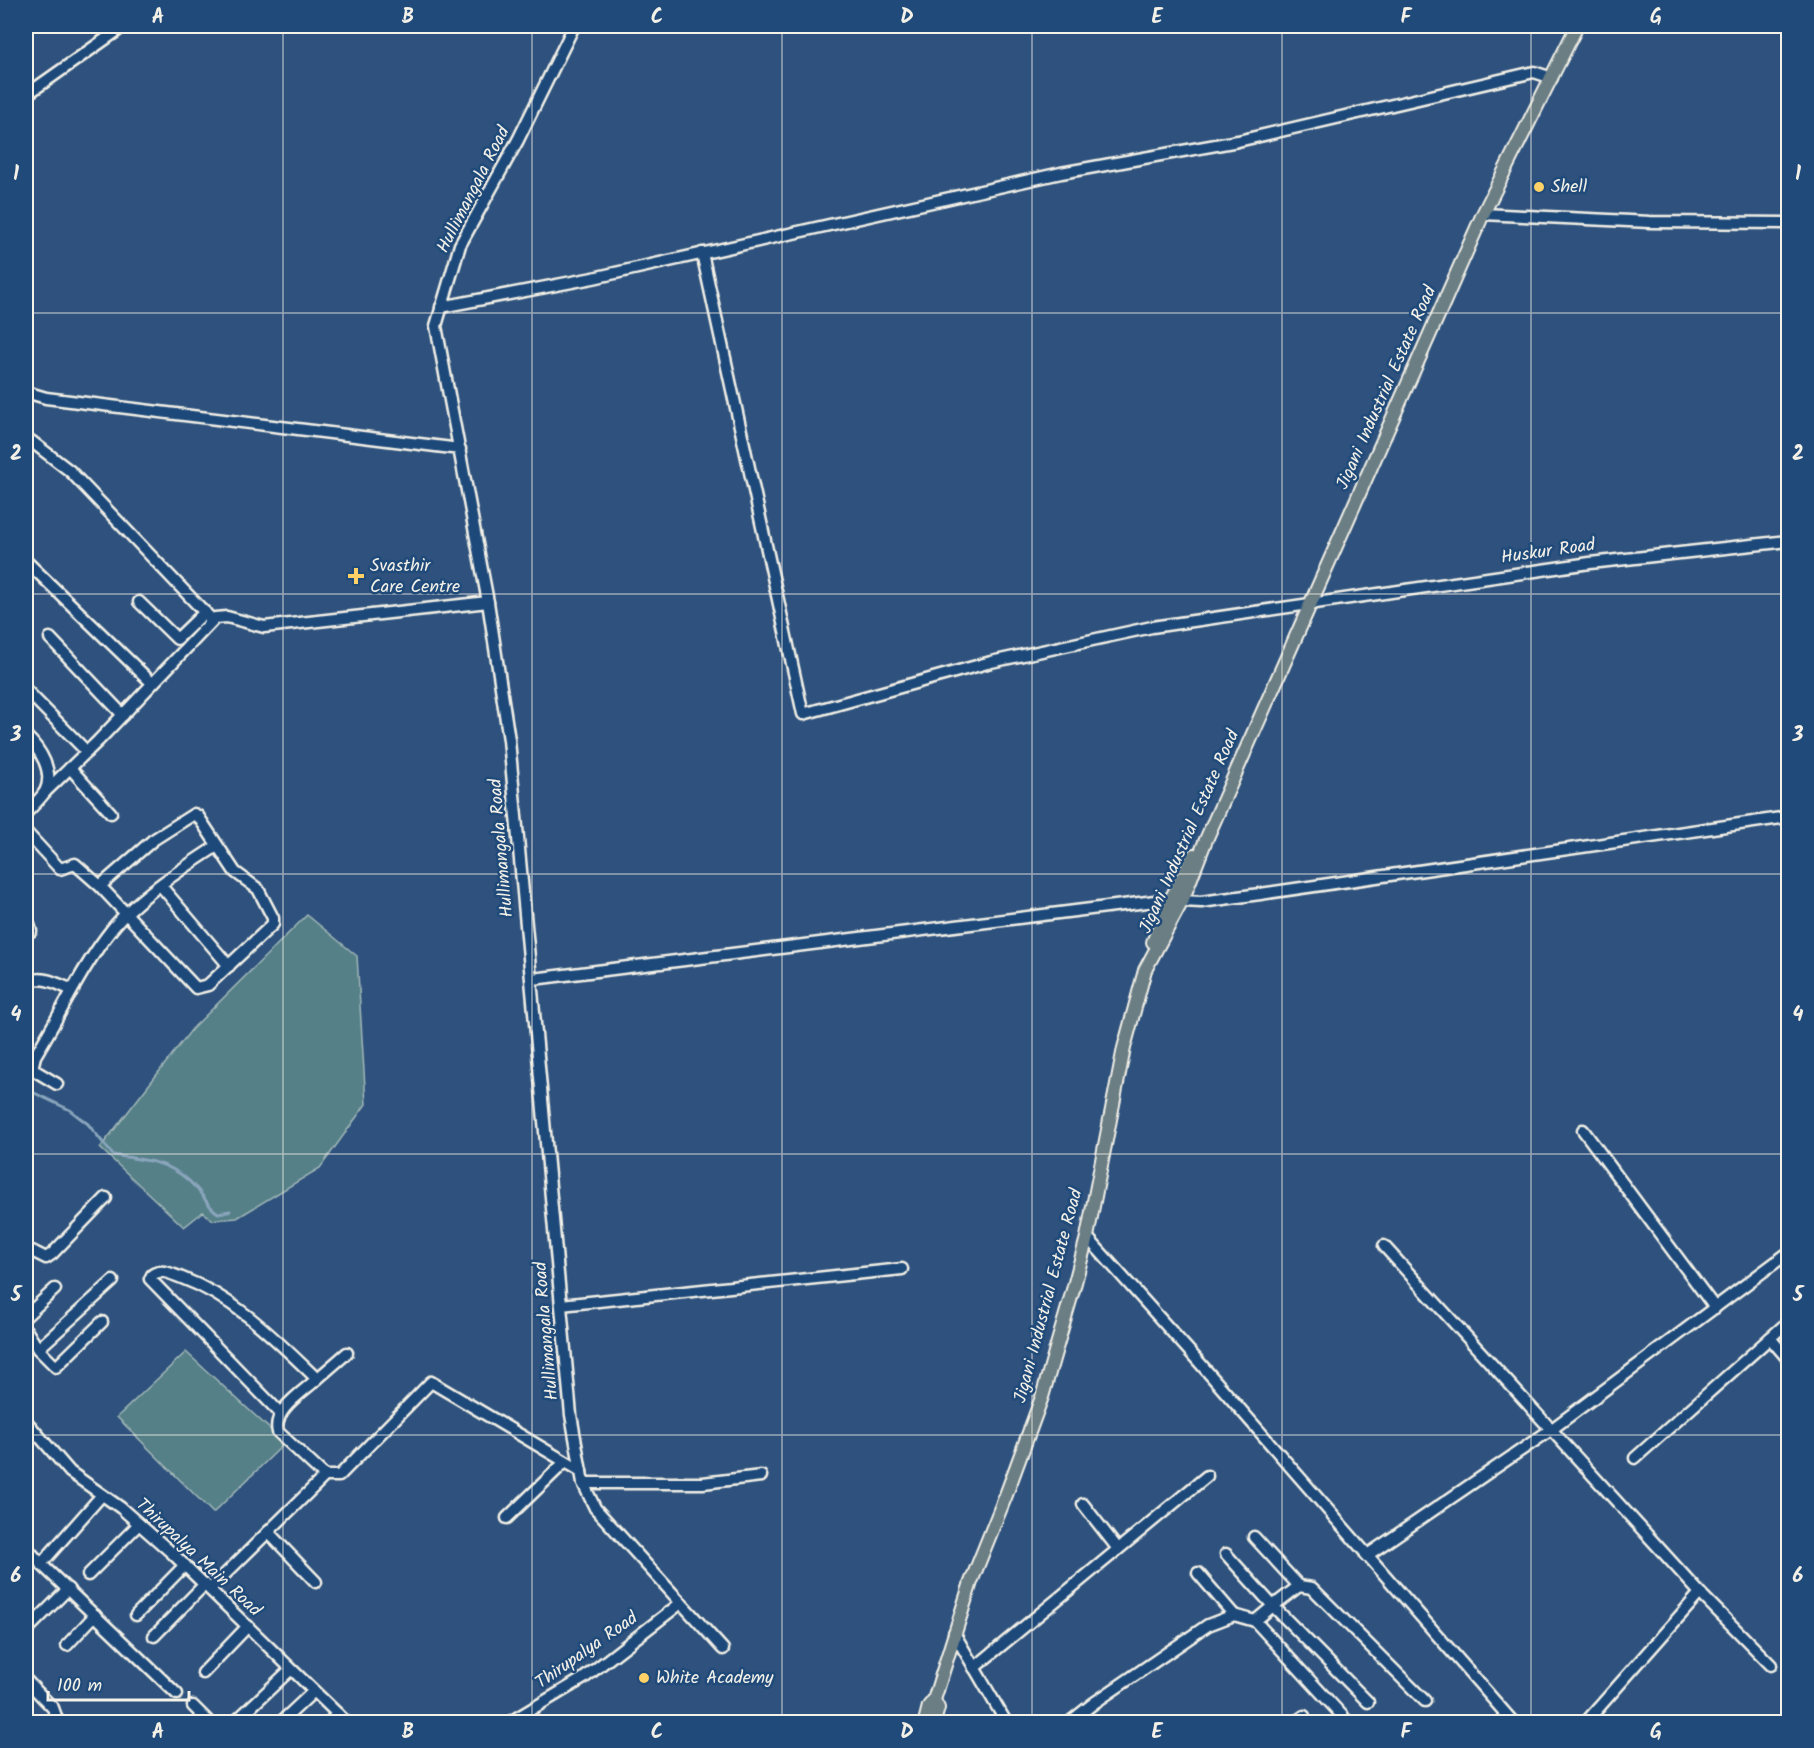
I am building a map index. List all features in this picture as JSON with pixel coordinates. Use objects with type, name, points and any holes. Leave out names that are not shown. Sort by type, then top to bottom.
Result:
[{"type":"main road","name":"Jigani Industrial Estate Road","points":[[934,1722],[938,1708],[934,1700],[954,1633],[1042,1397],[1088,1237],[1124,1048],[1145,970],[1196,852],[1205,843],[1483,214],[1578,26]]},
{"type":"main road","points":[[924,1722],[929,1706],[934,1700]]},
{"type":"street","points":[[26,95],[124,26]]},
{"type":"street","name":"Hullimangala Road","points":[[573,26],[518,140],[460,245],[436,326],[488,602],[509,740],[533,979],[570,1416],[580,1471],[595,1508],[723,1649]]},
{"type":"street","points":[[441,307],[593,278],[1061,173],[1238,141],[1534,72],[1551,78]]},
{"type":"street","points":[[1483,214],[1650,222],[1788,224]]},
{"type":"street","name":"Huskur Road","points":[[702,254],[803,714],[991,662],[1152,627],[1312,601],[1590,563],[1788,542]]},
{"type":"street","points":[[26,392],[57,399],[460,449]]},
{"type":"street","points":[[26,446],[31,441],[70,471],[209,616]]},
{"type":"street","points":[[26,561],[152,684]]},
{"type":"street","points":[[139,602],[177,639],[209,616],[227,617],[264,627],[488,602]]},
{"type":"street","points":[[28,806],[87,752],[123,715],[209,616]]},
{"type":"street","points":[[50,638],[123,715]]},
{"type":"street","points":[[26,690],[87,752]]},
{"type":"street","points":[[26,736],[38,749],[46,767],[48,780],[44,793]]},
{"type":"street","points":[[70,768],[111,813]]},
{"type":"street","points":[[26,832],[60,869],[75,864],[100,886],[196,988],[207,985],[230,966],[269,930],[273,918],[256,886],[235,872],[198,816],[189,815],[153,840],[100,886]]},
{"type":"street","points":[[533,979],[1177,900],[1201,902],[1788,817]]},
{"type":"street","points":[[57,1084],[32,1069],[33,1063],[72,990],[102,942],[126,914],[218,846]]},
{"type":"street","points":[[161,886],[230,966]]},
{"type":"street","points":[[26,915],[30,931]]},
{"type":"street","points":[[26,982],[46,979],[72,990]]},
{"type":"street","points":[[1583,1130],[1715,1308]]},
{"type":"street","points":[[26,1251],[32,1251],[46,1258],[106,1198]]},
{"type":"street","points":[[1088,1237],[1513,1722]]},
{"type":"street","points":[[1384,1245],[1700,1593],[1771,1665]]},
{"type":"street","points":[[1366,1556],[1552,1429],[1788,1253]]},
{"type":"street","points":[[561,1305],[902,1269]]},
{"type":"street","points":[[280,1413],[150,1279],[152,1275],[163,1271],[210,1288],[259,1324],[317,1379]]},
{"type":"street","points":[[38,1349],[113,1281]]},
{"type":"street","points":[[26,1316],[55,1288]]},
{"type":"street","points":[[26,1330],[38,1349],[56,1367],[102,1322]]},
{"type":"street","points":[[1635,1458],[1788,1322]]},
{"type":"street","points":[[1770,1338],[1788,1359]]},
{"type":"street","points":[[347,1353],[280,1413],[276,1422],[278,1432],[325,1476],[339,1476],[431,1382],[580,1471]]},
{"type":"street","name":"Thirupalya Main Road","points":[[26,1421],[70,1472],[139,1524],[185,1565],[290,1670],[342,1718]]},
{"type":"street","points":[[507,1518],[565,1462]]},
{"type":"street","points":[[154,1636],[268,1532],[325,1476]]},
{"type":"street","points":[[583,1483],[703,1483],[761,1476]]},
{"type":"street","points":[[974,1668],[1207,1476]]},
{"type":"street","points":[[41,1564],[102,1495]]},
{"type":"street","points":[[1083,1504],[1118,1549]]},
{"type":"street","points":[[88,1575],[139,1524]]},
{"type":"street","points":[[268,1532],[316,1581]]},
{"type":"street","points":[[1254,1537],[1299,1586],[1312,1588],[1425,1701]]},
{"type":"street","points":[[26,1547],[177,1694]]},
{"type":"street","points":[[1226,1554],[1273,1606],[1368,1702]]},
{"type":"street","points":[[136,1615],[185,1565]]},
{"type":"street","points":[[1198,1573],[1234,1615],[1255,1621],[1348,1722]]},
{"type":"street","points":[[1255,1621],[1299,1586]]},
{"type":"street","points":[[26,1631],[68,1589]]},
{"type":"street","points":[[1586,1722],[1700,1593]]},
{"type":"street","name":"Thirupalya Road","points":[[510,1722],[584,1678],[681,1603]]},
{"type":"street","points":[[67,1645],[95,1615]]},
{"type":"street","points":[[1070,1722],[1208,1625],[1234,1615]]},
{"type":"street","points":[[203,1673],[248,1626]]},
{"type":"street","points":[[954,1633],[1006,1722]]},
{"type":"street","points":[[235,1722],[290,1670]]},
{"type":"street","points":[[26,1680],[54,1708],[58,1722]]},
{"type":"street","points":[[281,1722],[313,1692]]},
{"type":"street","points":[[193,1706],[209,1722]]},
{"type":"street","points":[[329,1722],[342,1718]]},
{"type":"green space","points":[[307,915],[357,956],[366,1104],[320,1168],[237,1218],[213,1220],[203,1212],[184,1227],[100,1148],[192,1029]]},
{"type":"green space","points":[[186,1352],[285,1443],[213,1513],[117,1417]]},
{"type":"waterway","points":[[26,1089],[70,1110],[88,1124],[113,1155],[168,1167],[187,1179],[211,1208],[218,1213],[230,1211]]},
{"type":"place","name":"Shell","points":[[1539,187]]},
{"type":"place","name":"Svasthir Care Centre","points":[[356,576]]},
{"type":"place","name":"White Academy","points":[[644,1678]]}]
